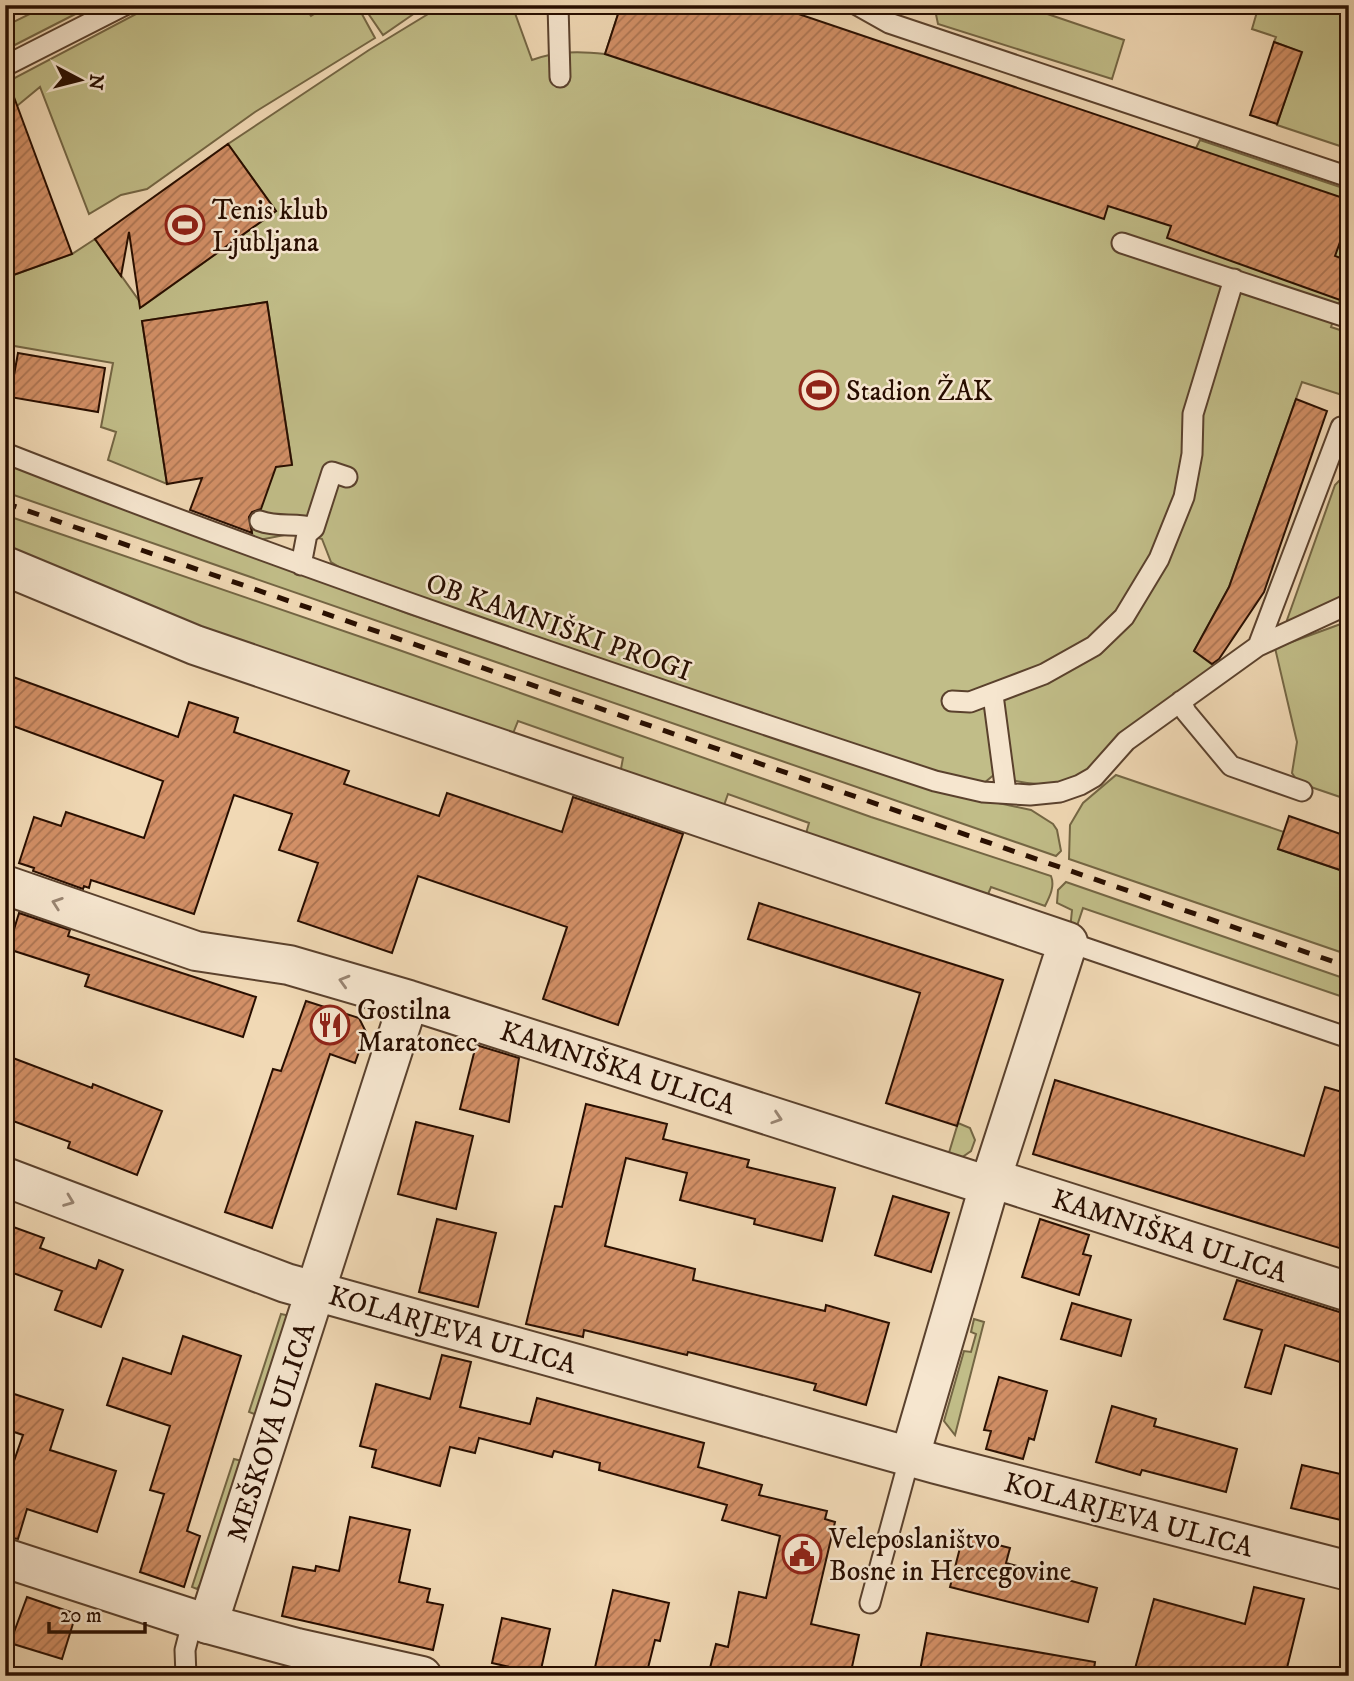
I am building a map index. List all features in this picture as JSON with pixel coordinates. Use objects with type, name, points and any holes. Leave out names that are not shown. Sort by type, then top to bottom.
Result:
[{"type":"street","points":[[5,566],[195,645],[1068,942],[990,1182],[910,1456]]},
{"type":"street","name":"KAMNIŠKA ULICA","points":[[5,885],[196,951],[289,965],[409,1000],[1349,1292]]},
{"type":"street","name":"MEŠKOVA ULICA","points":[[200,1621],[316,1291],[409,1000]]},
{"type":"street","name":"KOLARJEVA ULICA","points":[[5,1177],[286,1283],[910,1456],[1349,1571]]},
{"type":"street","points":[[5,1558],[200,1621],[297,1648],[422,1676]]},
{"type":"lane","points":[[5,66],[125,5]]},
{"type":"lane","points":[[558,5],[561,77]]},
{"type":"lane","points":[[857,5],[889,23],[1349,177]]},
{"type":"lane","points":[[1122,243],[1349,318]]},
{"type":"lane","points":[[952,701],[970,702],[1048,682],[1094,646],[1124,617],[1159,559],[1184,497],[1192,454],[1193,414],[1234,279]]},
{"type":"lane","points":[[1258,646],[1341,427],[1349,430]]},
{"type":"lane","name":"OB KAMNIŠKI PROGI","points":[[5,453],[301,565],[475,627],[935,781],[983,792],[1030,795],[1060,792],[1080,785],[1101,769],[1126,741],[1258,646],[1349,604]]},
{"type":"lane","points":[[301,565],[307,534],[314,528],[332,472],[347,477]]},
{"type":"lane","points":[[260,521],[272,525],[300,524],[314,528]]},
{"type":"lane","points":[[993,695],[1006,793]]},
{"type":"lane","points":[[1181,701],[1186,712],[1231,766],[1303,791]]},
{"type":"lane","points":[[1068,942],[1349,1038]]},
{"type":"lane","points":[[870,1603],[910,1456]]},
{"type":"lane","points":[[186,1676],[185,1650],[200,1621]]},
{"type":"shaded area","points":[[48,5],[93,5],[5,50],[5,26]]},
{"type":"shaded area","points":[[153,5],[271,5],[275,13],[296,5],[304,5],[311,16],[329,5],[357,5],[375,38],[255,112],[147,189],[121,195],[89,214],[40,87],[17,106],[5,111],[5,83]]},
{"type":"shaded area","points":[[399,5],[415,13],[383,35],[363,6]]},
{"type":"shaded area","name":"Stadion ŽAK","points":[[443,5],[512,5],[532,60],[568,53],[605,54],[621,5],[1196,148],[1200,140],[1349,190],[1349,303],[1340,300],[1331,327],[1349,333],[1349,394],[1339,394],[1302,382],[1229,587],[1194,651],[1214,666],[1082,775],[1072,779],[1038,784],[995,774],[984,783],[925,771],[354,576],[331,562],[322,539],[300,532],[254,541],[251,534],[265,496],[216,476],[292,464],[267,302],[142,321],[167,484],[108,460],[116,432],[101,427],[113,363],[14,346],[5,394],[5,278],[72,254],[95,239],[143,306],[276,211],[228,144],[369,50]]},
{"type":"shaded area","points":[[934,5],[1021,5],[1124,40],[1112,79],[938,24]]},
{"type":"shaded area","points":[[1259,5],[1349,5],[1349,149],[1277,125],[1301,52],[1274,42],[1276,37],[1252,29]]},
{"type":"shaded area","points":[[5,462],[409,614],[933,789],[1031,810],[1053,824],[1057,830],[1061,851],[1056,856],[5,492]]},
{"type":"shaded area","points":[[1339,481],[1349,484],[1349,595],[1288,624],[1287,620],[1335,485]]},
{"type":"shaded area","points":[[5,515],[399,650],[871,817],[1051,876],[1050,895],[1045,906],[991,887],[986,899],[805,837],[809,823],[728,794],[723,808],[620,774],[623,758],[518,721],[512,736],[5,559]]},
{"type":"shaded area","points":[[1349,621],[1349,800],[1305,785],[1292,773],[1297,742],[1275,648]]},
{"type":"shaded area","points":[[1116,775],[1284,832],[1278,849],[1349,873],[1349,955],[1069,859],[1070,825],[1083,803]]},
{"type":"shaded area","points":[[1066,882],[1349,980],[1349,999],[1083,908],[1075,932],[1070,930],[1072,910],[1057,903],[1058,890]]},
{"type":"shaded area","points":[[958,1123],[970,1128],[975,1140],[971,1151],[961,1158],[948,1156]]},
{"type":"shaded area","points":[[281,1314],[286,1315],[286,1324],[257,1415],[249,1412]]},
{"type":"shaded area","points":[[974,1319],[984,1322],[955,1435],[944,1421],[964,1351],[971,1352],[976,1334],[971,1332]]},
{"type":"shaded area","points":[[234,1459],[242,1461],[205,1577],[197,1589],[192,1587]]},
{"type":"building","points":[[621,5],[772,5],[1349,200],[1349,217],[1335,256],[1349,261],[1349,277],[1340,300],[1167,238],[1171,226],[1108,206],[1104,219],[605,54]]},
{"type":"building","points":[[1274,42],[1302,52],[1277,124],[1250,115]]},
{"type":"building","points":[[8,81],[72,254],[5,278],[5,82]]},
{"type":"building","name":"Tenis klub Ljubljana","points":[[228,144],[276,211],[140,308],[129,232],[121,276],[95,239]]},
{"type":"building","points":[[267,302],[292,465],[276,467],[261,509],[252,512],[249,517],[252,533],[190,510],[202,478],[167,484],[142,321]]},
{"type":"building","points":[[18,353],[105,368],[98,412],[10,397]]},
{"type":"building","points":[[1296,399],[1327,411],[1264,592],[1219,659],[1212,664],[1194,651],[1229,587]]},
{"type":"building","points":[[5,674],[178,737],[189,702],[238,718],[234,732],[349,771],[344,784],[439,816],[447,793],[562,832],[573,797],[683,834],[618,1025],[543,999],[567,927],[418,876],[392,953],[298,921],[318,863],[279,850],[292,814],[234,795],[194,914],[91,880],[89,888],[84,886],[83,889],[33,871],[34,868],[19,863],[34,817],[61,826],[66,812],[144,838],[163,781],[5,723]]},
{"type":"building","points":[[1289,816],[1349,837],[1349,873],[1278,849]]},
{"type":"building","points":[[759,903],[1003,980],[957,1126],[886,1103],[920,993],[748,939]]},
{"type":"building","points":[[19,913],[70,930],[68,936],[256,997],[243,1037],[85,986],[89,975],[8,949]]},
{"type":"building","points":[[306,1001],[359,1018],[366,1032],[355,1063],[330,1054],[272,1228],[225,1212],[273,1069],[281,1071]]},
{"type":"building","points":[[476,1045],[519,1058],[509,1122],[460,1109]]},
{"type":"building","points":[[5,1055],[92,1088],[93,1084],[162,1111],[137,1175],[68,1148],[70,1142],[5,1118]]},
{"type":"building","points":[[1055,1080],[1304,1156],[1325,1087],[1349,1094],[1349,1251],[1033,1154]]},
{"type":"building","points":[[586,1104],[667,1124],[663,1139],[749,1160],[747,1167],[835,1188],[822,1241],[754,1224],[755,1219],[680,1200],[687,1173],[626,1158],[605,1246],[695,1269],[693,1280],[825,1311],[826,1305],[889,1323],[866,1405],[814,1390],[816,1384],[688,1352],[687,1355],[584,1330],[583,1337],[526,1324],[555,1206],[562,1207]]},
{"type":"building","points":[[416,1122],[473,1136],[456,1209],[398,1194]]},
{"type":"building","points":[[893,1196],[949,1213],[931,1272],[875,1255]]},
{"type":"building","points":[[437,1219],[496,1233],[478,1307],[419,1292]]},
{"type":"building","points":[[1040,1219],[1089,1235],[1083,1254],[1091,1256],[1079,1295],[1022,1277]]},
{"type":"building","points":[[5,1224],[44,1238],[40,1248],[96,1269],[99,1260],[123,1270],[101,1327],[55,1310],[62,1291],[5,1270]]},
{"type":"building","points":[[1237,1280],[1349,1315],[1349,1365],[1285,1345],[1271,1394],[1245,1387],[1262,1330],[1224,1319]]},
{"type":"building","points":[[1072,1303],[1131,1320],[1121,1356],[1061,1339]]},
{"type":"building","points":[[183,1336],[241,1356],[187,1531],[200,1536],[184,1587],[140,1572],[164,1494],[150,1490],[170,1426],[107,1405],[123,1358],[171,1374]]},
{"type":"building","points":[[442,1355],[471,1362],[460,1407],[530,1424],[537,1398],[704,1443],[698,1467],[762,1485],[759,1495],[827,1511],[825,1519],[835,1522],[811,1624],[859,1635],[850,1676],[708,1676],[716,1644],[728,1647],[739,1592],[766,1598],[780,1536],[722,1520],[727,1505],[599,1470],[600,1463],[554,1451],[552,1457],[479,1438],[475,1453],[450,1447],[440,1486],[372,1467],[376,1450],[360,1446],[376,1384],[430,1399]]},
{"type":"building","points":[[999,1377],[1047,1391],[1034,1440],[1029,1438],[1023,1459],[986,1449],[991,1431],[984,1430]]},
{"type":"building","points":[[5,1391],[63,1410],[50,1450],[116,1471],[97,1532],[27,1509],[18,1539],[5,1537],[5,1487],[23,1435],[5,1429]]},
{"type":"building","points":[[1112,1406],[1156,1419],[1154,1426],[1237,1449],[1226,1492],[1142,1470],[1140,1475],[1096,1462]]},
{"type":"building","points":[[1302,1465],[1349,1476],[1349,1522],[1291,1508]]},
{"type":"building","points":[[350,1517],[410,1530],[399,1582],[430,1589],[427,1602],[443,1605],[433,1650],[282,1616],[293,1567],[315,1571],[316,1566],[339,1571]]},
{"type":"building","points":[[963,1536],[1010,1548],[1006,1563],[1097,1588],[1088,1622],[950,1587]]},
{"type":"building","points":[[1254,1587],[1304,1599],[1285,1676],[1133,1676],[1154,1599],[1245,1624]]},
{"type":"building","points":[[613,1590],[669,1603],[660,1641],[655,1640],[646,1676],[593,1676]]},
{"type":"building","points":[[27,1597],[76,1614],[62,1659],[10,1643]]},
{"type":"building","points":[[502,1618],[550,1629],[540,1674],[492,1663]]},
{"type":"building","points":[[927,1633],[1095,1662],[1093,1676],[919,1676]]},
{"type":"railway","points":[[5,8],[11,5]]},
{"type":"railway","points":[[5,503],[1349,967]]},
{"type":"place","name":"Tenis klub Ljubljana","points":[[185,225]]},
{"type":"place","name":"Stadion ŽAK","points":[[819,390]]},
{"type":"place","name":"Gostilna Maratonec","points":[[330,1025]]},
{"type":"place","name":"Veleposlaništvo Bosne in Hercegovine","points":[[802,1554]]}]
